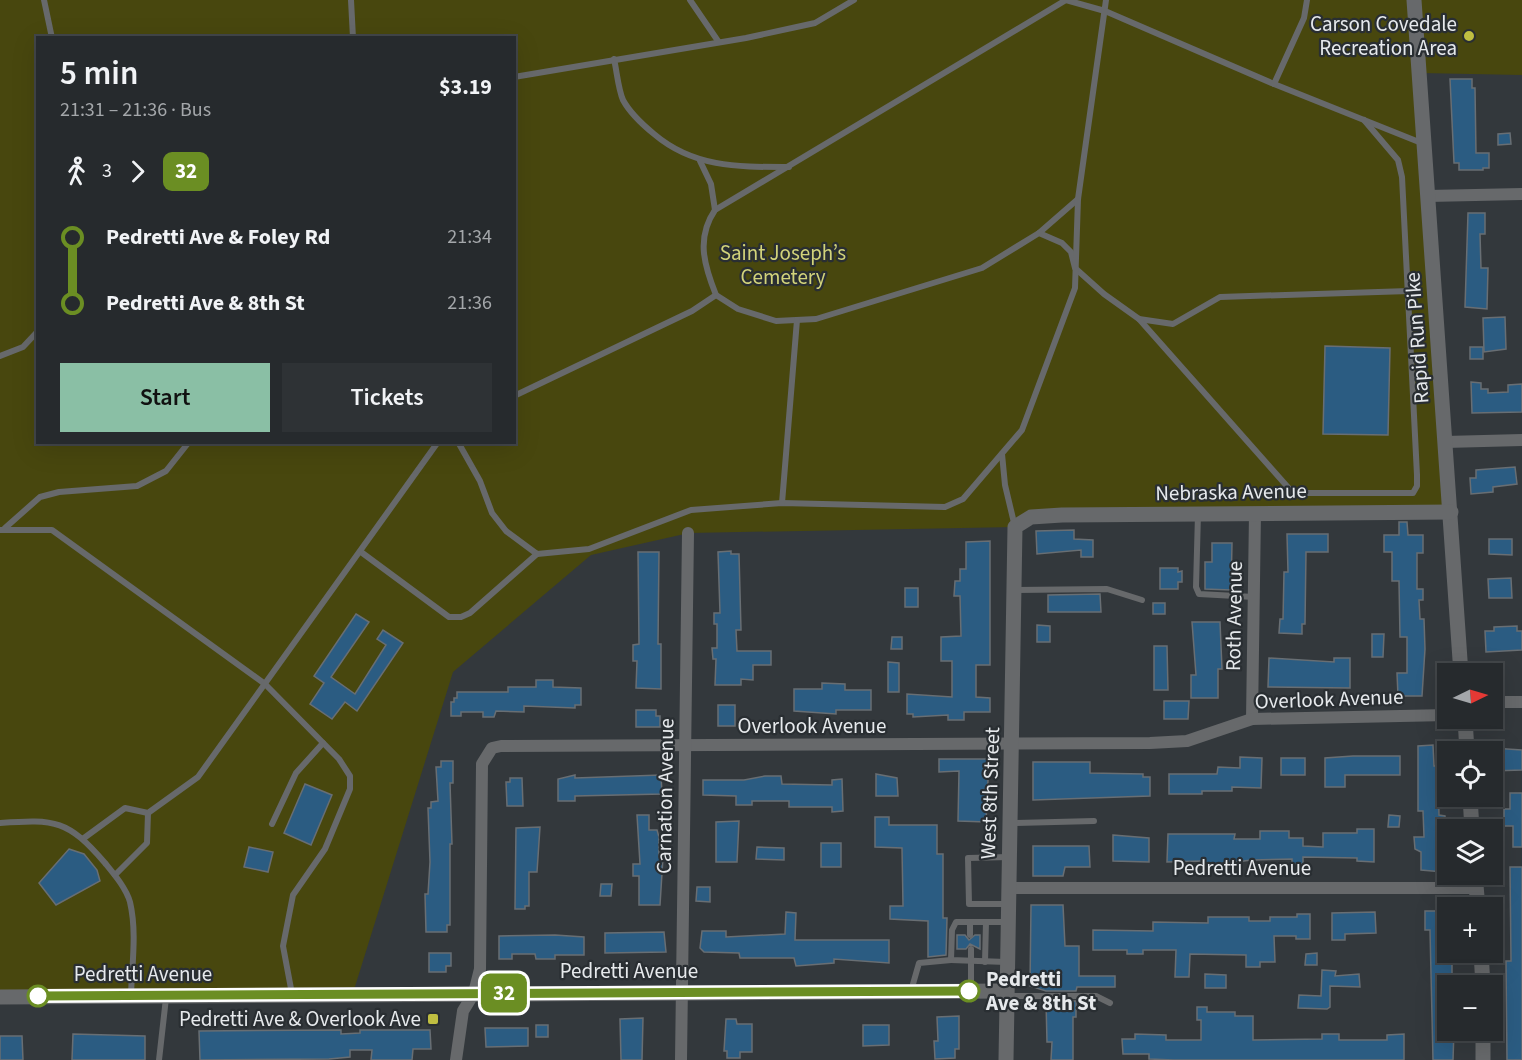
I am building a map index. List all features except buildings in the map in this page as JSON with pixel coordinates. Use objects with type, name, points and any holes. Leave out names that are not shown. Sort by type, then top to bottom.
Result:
[{"type":"street","name":"Rapid Run Pike","points":[[1414,0],[1460,663]]},
{"type":"street","points":[[1428,196],[1522,194]]},
{"type":"street","points":[[1445,442],[1522,440]]},
{"type":"street","name":"Nebraska Avenue","points":[[1015,527],[1021,521],[1039,516],[1451,512]]},
{"type":"street","name":"Roth Avenue","points":[[1252,719],[1255,513]]},
{"type":"street","name":"West 8th Street","points":[[1006,1060],[1015,527]]},
{"type":"street","name":"Carnation Avenue","points":[[681,1060],[688,533]]},
{"type":"street","points":[[1503,702],[1522,702]]},
{"type":"street","name":"Overlook Avenue","points":[[456,1060],[464,1011],[474,993],[480,969],[482,764],[487,752],[501,746],[1013,745],[1187,741],[1252,719],[1437,715]]},
{"type":"street","name":"Pedretti Avenue","points":[[1008,888],[1437,882]]},
{"type":"street","name":"Pedretti Avenue","points":[[0,997],[682,991],[1006,993]]},
{"type":"street","points":[[1483,1041],[1483,1060]]},
{"type":"lane","points":[[44,0],[52,36]]},
{"type":"lane","points":[[352,0],[353,36]]},
{"type":"lane","points":[[690,0],[718,41]]},
{"type":"lane","points":[[516,77],[746,38],[815,23],[854,0]]},
{"type":"lane","points":[[715,210],[1066,0],[1105,10],[1274,84],[1424,145]]},
{"type":"lane","points":[[361,552],[449,617],[461,617],[470,613],[537,554],[589,549],[690,510],[782,504],[945,507],[963,499],[1022,430],[1075,288],[1078,199],[1106,0]]},
{"type":"lane","points":[[1274,84],[1304,18],[1307,0]]},
{"type":"lane","points":[[614,59],[623,100],[643,125],[672,150],[700,161],[749,167],[789,167]]},
{"type":"lane","points":[[1039,233],[1062,243],[1071,252],[1075,268],[1104,294],[1139,319],[1293,493],[1413,493],[1417,486],[1417,475],[1402,177],[1398,160],[1383,146],[1364,120]]},
{"type":"lane","points":[[700,161],[711,184],[715,210],[704,234],[703,253],[716,295],[738,309],[776,321],[816,319],[982,268],[1039,233],[1078,199]]},
{"type":"lane","points":[[1139,319],[1173,324],[1220,297],[1409,291]]},
{"type":"lane","points":[[516,395],[692,311],[716,295]]},
{"type":"lane","points":[[782,504],[797,320]]},
{"type":"lane","points":[[0,356],[23,346],[36,333]]},
{"type":"lane","points":[[2,529],[39,497],[59,492],[137,486],[166,471],[187,444]]},
{"type":"lane","points":[[84,838],[125,808],[148,813],[198,777],[437,444]]},
{"type":"lane","points":[[459,444],[480,481],[492,513],[506,531],[537,554]]},
{"type":"lane","points":[[1002,454],[1005,485],[1015,527]]},
{"type":"lane","points":[[1198,514],[1196,586],[1199,594],[1254,597]]},
{"type":"lane","points":[[2,529],[52,530],[265,684],[339,759],[350,776],[350,789],[325,849],[293,895],[283,946],[292,994]]},
{"type":"lane","points":[[1014,590],[1107,589],[1142,600]]},
{"type":"lane","points":[[272,824],[296,773],[323,743]]},
{"type":"lane","points":[[115,874],[147,843],[148,813]]},
{"type":"lane","points":[[0,823],[36,820],[65,826],[84,838],[115,874],[129,900],[134,931],[130,995]]},
{"type":"lane","points":[[1011,823],[1094,821]]},
{"type":"lane","points":[[1008,904],[969,904],[968,858],[1009,857]]},
{"type":"lane","points":[[951,960],[952,930],[956,922],[1008,922]]},
{"type":"lane","points":[[970,922],[970,935]]},
{"type":"lane","points":[[985,962],[986,922]]},
{"type":"lane","points":[[971,949],[971,991]]},
{"type":"lane","points":[[911,991],[919,963],[951,960],[1007,962]]},
{"type":"lane","points":[[1006,993],[1096,996],[1110,1003]]},
{"type":"lane","points":[[159,1060],[166,995]]},
{"type":"green space","name":"Saint Joseph’s Cemetery","points":[[0,0],[1522,0],[1522,75],[1420,73],[1451,512],[1062,515],[1015,527],[689,533],[591,555],[453,672],[353,993],[0,997]]},
{"type":"bus line","name":"32","points":[[38,996],[969,991]]},
{"type":"place","name":"Carson Covedale Recreation Area","points":[[1469,36]]},
{"type":"place","name":"Pedretti Ave & 8th St","points":[[969,991]]},
{"type":"place","name":"Pedretti Ave & Overlook Ave","points":[[433,1019]]}]
